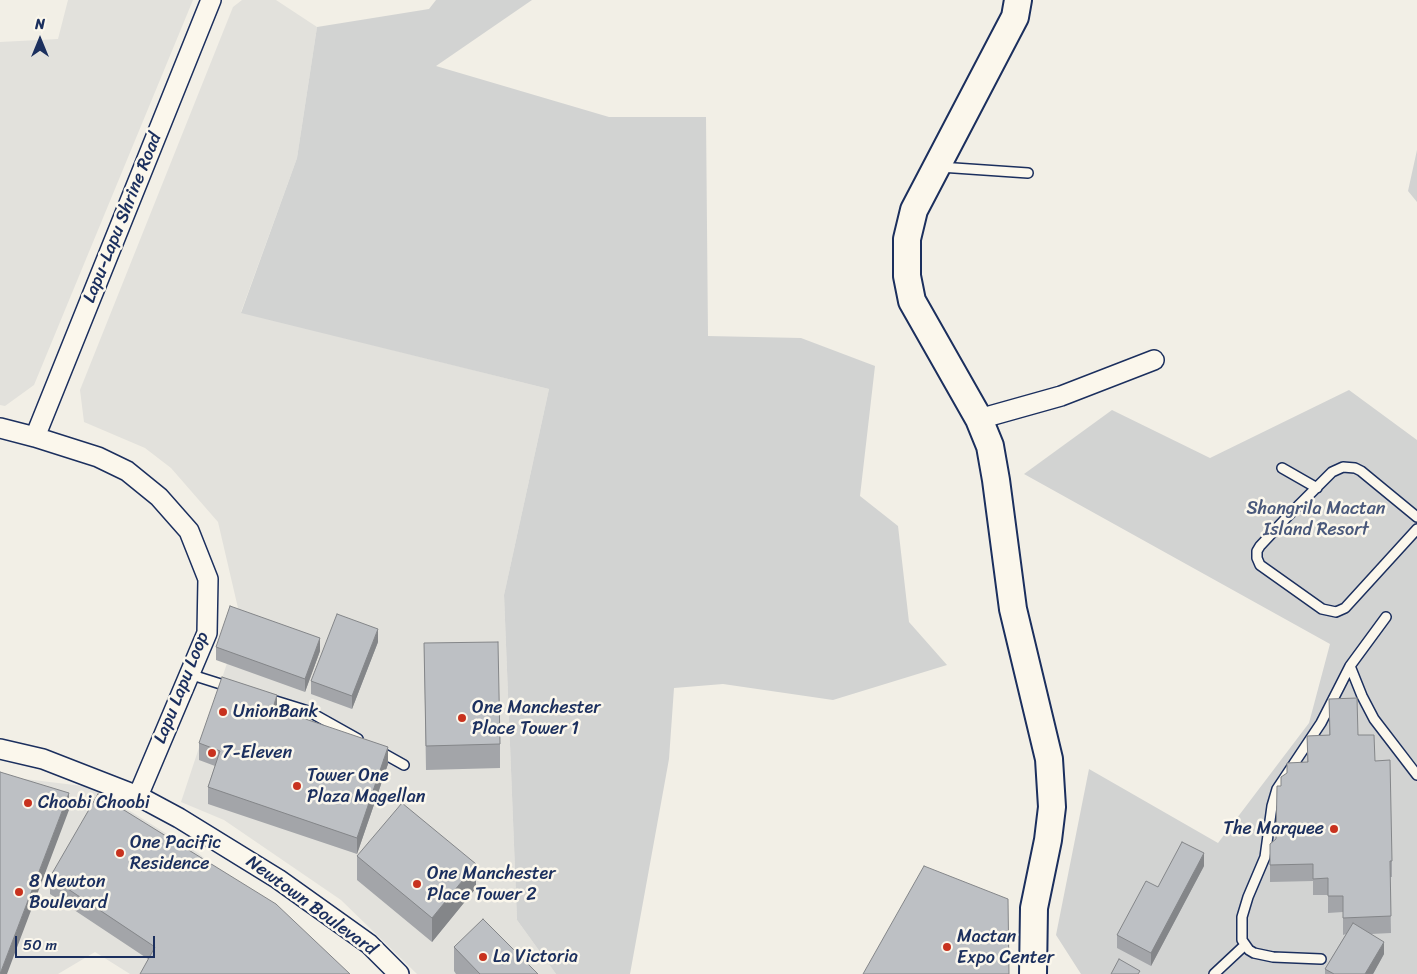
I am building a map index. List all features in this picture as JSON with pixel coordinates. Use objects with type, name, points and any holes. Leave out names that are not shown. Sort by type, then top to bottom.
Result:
[{"type":"street","name":"Lapu-Lapu Shrine Road","points":[[35,437],[212,0]]},
{"type":"street","points":[[1018,0],[1015,17],[914,210],[907,239],[907,276],[912,301],[979,419],[990,446],[1012,609],[1049,759],[1052,807],[1048,840],[1034,908],[1033,974]]},
{"type":"street","points":[[979,419],[1061,396],[1154,360]]},
{"type":"street","name":"Lapu Lapu Loop","points":[[0,428],[98,457],[127,471],[159,497],[189,532],[208,579],[207,633],[138,796]]},
{"type":"street","name":"Newtown Boulevard","points":[[0,749],[43,759],[138,796],[179,818],[278,879],[370,944],[399,974]]},
{"type":"lane","points":[[937,167],[1028,173]]},
{"type":"lane","points":[[1417,517],[1355,468],[1343,467],[1332,472],[1260,546],[1257,551],[1257,558],[1260,565],[1322,609],[1331,612],[1345,608],[1417,528]]},
{"type":"lane","points":[[1282,468],[1317,488]]},
{"type":"lane","points":[[1321,959],[1260,955],[1249,950],[1241,934],[1242,918],[1248,897],[1265,857],[1277,789],[1321,723],[1350,666],[1386,616]]},
{"type":"lane","points":[[1350,666],[1374,719],[1417,775]]},
{"type":"lane","points":[[189,674],[235,688]]},
{"type":"lane","points":[[253,694],[308,711],[404,765]]},
{"type":"lane","points":[[1214,974],[1245,945]]},
{"type":"shaded area","points":[[68,0],[193,0],[34,385],[5,406],[0,405],[0,42],[58,39]]},
{"type":"shaded area","points":[[242,0],[276,0],[317,27],[297,158],[241,312],[549,389],[504,595],[517,920],[556,974],[417,974],[341,900],[224,820],[181,802],[241,621],[218,522],[171,468],[145,448],[84,422],[80,390],[233,7]]},
{"type":"shaded area","points":[[0,776],[91,787],[198,853],[347,974],[130,974],[95,952],[58,974],[0,974]]},
{"type":"green space","points":[[436,0],[532,0],[436,66],[609,117],[706,117],[708,336],[801,338],[875,366],[860,496],[898,526],[909,622],[947,665],[833,700],[723,684],[674,688],[669,759],[630,974],[556,974],[517,920],[504,595],[549,389],[241,313],[297,158],[317,27],[429,9]]},
{"type":"green space","points":[[1417,150],[1417,202],[1408,191]]},
{"type":"green space","name":"Shangrila Mactan Island Resort","points":[[1349,390],[1417,440],[1417,974],[1081,974],[1056,935],[1089,769],[1218,843],[1309,723],[1330,644],[1024,474],[1112,410],[1210,458]]},
{"type":"building","points":[[230,606],[320,638],[305,679],[216,647]]},
{"type":"building","points":[[337,614],[378,629],[352,696],[311,681]]},
{"type":"building","name":"One Manchester Place Tower 1","points":[[498,642],[500,744],[426,746],[424,643]]},
{"type":"building","name":"Tower One Plaza Magellan","points":[[222,677],[277,695],[273,708],[388,747],[357,838],[208,787],[220,751],[199,743]]},
{"type":"building","name":"The Marquee","points":[[1357,698],[1358,735],[1374,735],[1375,761],[1390,760],[1391,916],[1343,918],[1343,896],[1328,896],[1328,878],[1313,879],[1313,864],[1270,865],[1270,844],[1276,839],[1277,786],[1281,786],[1281,777],[1287,773],[1287,763],[1308,762],[1307,736],[1330,735],[1329,699]]},
{"type":"building","name":"8 Newton Boulevard","points":[[0,772],[69,793],[0,974]]},
{"type":"building","name":"One Pacific Residence","points":[[98,794],[276,904],[350,974],[140,974],[155,947],[50,877]]},
{"type":"building","name":"One Manchester Place Tower 2","points":[[402,803],[476,864],[432,918],[357,856]]},
{"type":"building","points":[[1182,842],[1204,853],[1151,953],[1117,935],[1146,881],[1158,887]]},
{"type":"building","name":"Mactan Expo Center","points":[[924,866],[1008,899],[1009,974],[863,974]]},
{"type":"building","points":[[483,919],[538,974],[480,974],[454,947]]},
{"type":"building","points":[[1353,923],[1384,942],[1365,974],[1334,974],[1325,969]]},
{"type":"building","points":[[1119,959],[1140,971],[1138,974],[1111,974]]},
{"type":"place","name":"UnionBank","points":[[223,712]]},
{"type":"place","name":"One Manchester Place Tower 1","points":[[462,718]]},
{"type":"place","name":"7-Eleven","points":[[212,753]]},
{"type":"place","name":"Tower One Plaza Magellan","points":[[297,786]]},
{"type":"place","name":"Choobi Choobi","points":[[28,803]]},
{"type":"place","name":"The Marquee","points":[[1334,829]]},
{"type":"place","name":"One Pacific Residence","points":[[120,853]]},
{"type":"place","name":"One Manchester Place Tower 2","points":[[417,884]]},
{"type":"place","name":"8 Newton Boulevard","points":[[19,892]]},
{"type":"place","name":"Mactan Expo Center","points":[[947,947]]},
{"type":"place","name":"La Victoria","points":[[483,957]]}]
